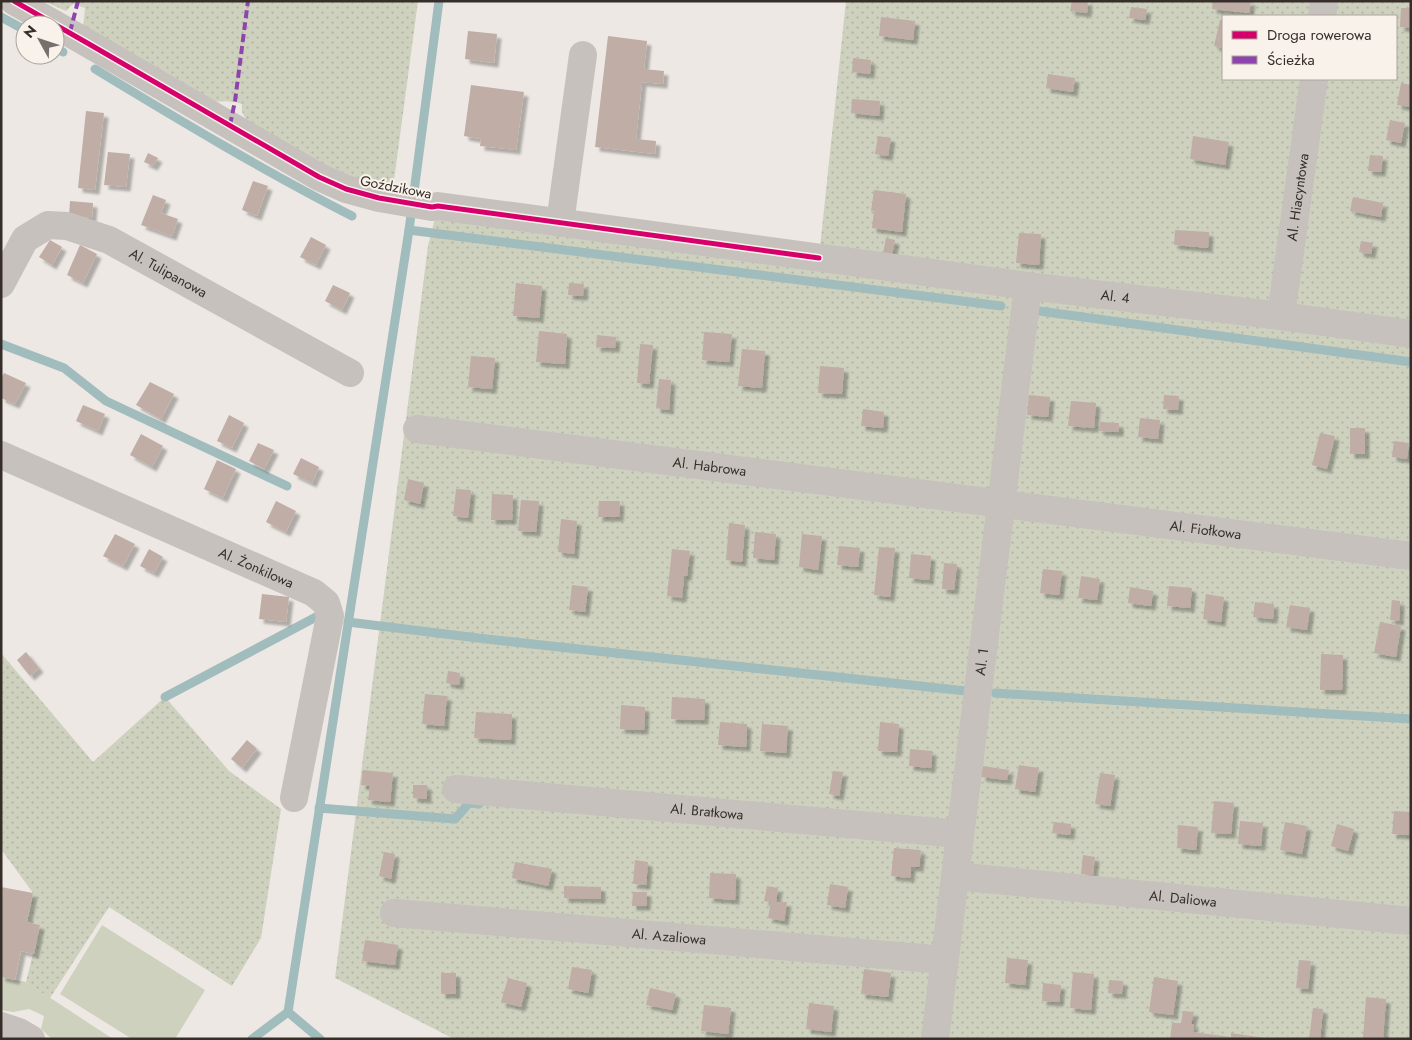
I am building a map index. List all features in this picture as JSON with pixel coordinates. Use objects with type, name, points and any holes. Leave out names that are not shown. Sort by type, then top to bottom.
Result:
[{"type":"street","name":"Goździkowa","points":[[14,1],[319,177],[346,188],[380,198],[432,207],[438,206],[819,258]]},
{"type":"street","points":[[1322,15],[1324,1]]},
{"type":"street","points":[[560,223],[583,55]]},
{"type":"street","name":"Al. Hiacyntowa","points":[[1281,316],[1314,80]]},
{"type":"street","name":"Al. Tulipanowa","points":[[1,284],[25,239],[48,225],[67,226],[109,240],[350,373]]},
{"type":"street","name":"Al. 4","points":[[819,258],[1411,334]]},
{"type":"street","name":"Al. 1","points":[[935,1039],[1028,286]]},
{"type":"street","name":"Al. Habrowa","points":[[417,429],[1001,503]]},
{"type":"street","name":"Al. Żonkilowa","points":[[1,455],[314,593],[326,603],[330,616],[294,798]]},
{"type":"street","name":"Al. Fiołkowa","points":[[1001,503],[1411,556]]},
{"type":"street","name":"Al. Bratkowa","points":[[456,789],[960,834]]},
{"type":"street","name":"Al. Daliowa","points":[[955,876],[1411,921]]},
{"type":"street","name":"Al. Azaliowa","points":[[394,913],[945,960]]},
{"type":"street","points":[[1,1026],[19,1032],[31,1039]]},
{"type":"green space","points":[[43,1],[418,1],[393,188],[343,175],[249,124],[242,112],[242,104],[224,101],[207,103],[83,28],[85,8],[73,4],[66,11]]},
{"type":"green space","points":[[846,1],[1411,1],[1411,1039],[454,1039],[335,978],[428,246],[438,206],[819,257]]},
{"type":"green space","points":[[1,653],[93,762],[165,697],[229,771],[281,809],[261,938],[232,986],[109,907],[50,998],[26,982],[40,925],[27,922],[33,893],[1,849]]},
{"type":"green space","points":[[102,925],[205,990],[175,1039],[132,1039],[60,994]]},
{"type":"green space","points":[[1,977],[26,982],[113,1039],[52,1039],[41,1029],[44,1016],[29,1009],[13,1012],[1,1010]]},
{"type":"building","points":[[1072,1],[1088,1],[1087,13],[1070,11]]},
{"type":"building","points":[[1213,1],[1251,1],[1249,13],[1212,9]]},
{"type":"building","points":[[1131,7],[1147,9],[1145,20],[1129,18]]},
{"type":"building","points":[[1401,8],[1411,8],[1411,28],[1400,27]]},
{"type":"building","points":[[881,17],[915,21],[913,40],[879,36]]},
{"type":"building","points":[[1220,20],[1222,20],[1222,48],[1214,46]]},
{"type":"building","points":[[468,31],[497,34],[494,63],[465,59]]},
{"type":"building","points":[[608,36],[647,41],[644,69],[664,71],[663,84],[642,82],[636,139],[656,141],[655,154],[595,147]]},
{"type":"building","points":[[853,58],[871,60],[870,74],[852,72]]},
{"type":"building","points":[[1048,74],[1075,78],[1073,92],[1046,88]]},
{"type":"building","points":[[1401,83],[1411,85],[1411,107],[1397,105]]},
{"type":"building","points":[[471,85],[524,92],[516,150],[480,146],[481,139],[464,136]]},
{"type":"building","points":[[852,99],[880,101],[879,116],[851,113]]},
{"type":"building","points":[[86,111],[104,113],[95,190],[78,188]]},
{"type":"building","points":[[1390,120],[1405,123],[1401,143],[1386,140]]},
{"type":"building","points":[[878,136],[891,138],[888,156],[875,154]]},
{"type":"building","points":[[1193,136],[1229,142],[1225,165],[1190,159]]},
{"type":"building","points":[[108,152],[130,154],[126,187],[104,185]]},
{"type":"building","points":[[148,153],[158,158],[153,166],[144,162]]},
{"type":"building","points":[[1370,155],[1383,156],[1381,172],[1368,171]]},
{"type":"building","points":[[253,181],[268,186],[257,216],[242,210]]},
{"type":"building","points":[[874,190],[906,194],[902,232],[872,228],[874,211],[871,211]]},
{"type":"building","points":[[153,195],[166,200],[161,213],[178,219],[172,236],[141,225]]},
{"type":"building","points":[[1353,197],[1383,203],[1381,217],[1350,211]]},
{"type":"building","points":[[70,201],[93,203],[92,218],[69,216]]},
{"type":"building","points":[[1175,230],[1209,232],[1208,248],[1174,245]]},
{"type":"building","points":[[1019,233],[1041,234],[1039,265],[1016,263]]},
{"type":"building","points":[[311,237],[326,245],[316,265],[300,257]]},
{"type":"building","points":[[886,238],[895,240],[892,255],[883,253]]},
{"type":"building","points":[[50,240],[62,247],[52,265],[39,257]]},
{"type":"building","points":[[1361,241],[1373,243],[1371,254],[1359,252]]},
{"type":"building","points":[[80,245],[97,254],[83,283],[67,275]]},
{"type":"building","points":[[516,283],[542,286],[539,318],[513,316]]},
{"type":"building","points":[[569,283],[584,284],[583,296],[568,295]]},
{"type":"building","points":[[333,285],[350,293],[342,310],[325,301]]},
{"type":"building","points":[[539,331],[567,334],[565,364],[536,362]]},
{"type":"building","points":[[704,332],[732,334],[729,362],[702,360]]},
{"type":"building","points":[[597,335],[616,337],[615,348],[596,347]]},
{"type":"building","points":[[640,344],[653,345],[649,384],[637,383]]},
{"type":"building","points":[[742,349],[765,351],[762,388],[738,386]]},
{"type":"building","points":[[471,356],[495,358],[492,389],[468,387]]},
{"type":"building","points":[[820,366],[844,368],[842,394],[818,393]]},
{"type":"building","points":[[4,373],[26,383],[15,404],[1,398],[1,378]]},
{"type":"building","points":[[659,379],[671,380],[669,410],[656,408]]},
{"type":"building","points":[[150,382],[174,394],[161,419],[136,405]]},
{"type":"building","points":[[1029,395],[1050,397],[1048,417],[1027,415]]},
{"type":"building","points":[[1164,395],[1179,396],[1178,410],[1163,409]]},
{"type":"building","points":[[1071,401],[1096,403],[1094,428],[1068,426]]},
{"type":"building","points":[[83,405],[105,414],[98,431],[76,421]]},
{"type":"building","points":[[863,409],[884,412],[883,428],[861,426]]},
{"type":"building","points":[[229,415],[244,423],[232,448],[217,441]]},
{"type":"building","points":[[1140,418],[1160,420],[1158,439],[1138,437]]},
{"type":"building","points":[[1100,422],[1119,423],[1119,432],[1099,431]]},
{"type":"building","points":[[1350,428],[1365,428],[1365,454],[1350,454]]},
{"type":"building","points":[[1320,433],[1335,436],[1327,469],[1312,465]]},
{"type":"building","points":[[141,434],[163,446],[152,467],[130,455]]},
{"type":"building","points":[[1394,441],[1409,443],[1407,459],[1392,457]]},
{"type":"building","points":[[258,443],[274,450],[264,469],[249,461]]},
{"type":"building","points":[[301,458],[319,467],[312,483],[293,474]]},
{"type":"building","points":[[217,460],[236,469],[223,498],[204,489]]},
{"type":"building","points":[[408,479],[424,483],[420,504],[404,500]]},
{"type":"building","points":[[456,489],[471,490],[468,518],[453,516]]},
{"type":"building","points":[[492,494],[513,495],[512,520],[491,520]]},
{"type":"building","points":[[521,500],[539,501],[536,532],[518,531]]},
{"type":"building","points":[[276,501],[296,511],[286,532],[266,522]]},
{"type":"building","points":[[599,501],[620,501],[619,517],[598,517]]},
{"type":"building","points":[[561,519],[577,521],[574,554],[558,552]]},
{"type":"building","points":[[729,523],[745,525],[742,562],[726,560]]},
{"type":"building","points":[[755,532],[776,534],[774,560],[753,558]]},
{"type":"building","points":[[115,534],[135,544],[123,566],[103,556]]},
{"type":"building","points":[[802,534],[822,536],[818,570],[799,567]]},
{"type":"building","points":[[839,546],[860,548],[858,567],[837,565]]},
{"type":"building","points":[[879,547],[895,548],[890,597],[874,595]]},
{"type":"building","points":[[149,549],[163,557],[154,573],[140,566]]},
{"type":"building","points":[[672,549],[690,551],[687,576],[684,576],[682,598],[667,596]]},
{"type":"building","points":[[911,554],[931,556],[929,580],[909,578]]},
{"type":"building","points":[[944,563],[957,564],[954,590],[942,589]]},
{"type":"building","points":[[1043,569],[1062,571],[1059,595],[1040,593]]},
{"type":"building","points":[[1081,576],[1100,579],[1097,600],[1078,598]]},
{"type":"building","points":[[572,585],[588,587],[585,612],[569,610]]},
{"type":"building","points":[[1169,586],[1192,588],[1190,608],[1167,606]]},
{"type":"building","points":[[1130,587],[1153,591],[1151,606],[1128,603]]},
{"type":"building","points":[[262,594],[289,597],[286,622],[259,619]]},
{"type":"building","points":[[1206,594],[1224,597],[1221,622],[1203,619]]},
{"type":"building","points":[[1392,600],[1400,601],[1399,621],[1390,620]]},
{"type":"building","points":[[1255,602],[1274,604],[1273,619],[1253,617]]},
{"type":"building","points":[[1290,605],[1310,608],[1307,630],[1286,627]]},
{"type":"building","points":[[1380,622],[1401,626],[1396,657],[1374,653]]},
{"type":"building","points":[[26,652],[39,668],[30,676],[17,660]]},
{"type":"building","points":[[1321,654],[1343,655],[1342,690],[1320,690]]},
{"type":"building","points":[[448,671],[460,673],[459,685],[446,683]]},
{"type":"building","points":[[425,694],[447,696],[444,726],[422,724]]},
{"type":"building","points":[[672,697],[705,699],[704,720],[671,719]]},
{"type":"building","points":[[621,705],[645,707],[644,730],[620,729]]},
{"type":"building","points":[[476,712],[512,714],[511,740],[474,738]]},
{"type":"building","points":[[720,722],[747,724],[746,747],[718,745]]},
{"type":"building","points":[[880,722],[899,724],[897,752],[878,751]]},
{"type":"building","points":[[762,724],[788,726],[786,753],[760,751]]},
{"type":"building","points":[[247,740],[257,749],[242,768],[231,759]]},
{"type":"building","points":[[910,749],[932,751],[931,768],[909,766]]},
{"type":"building","points":[[1019,765],[1039,768],[1035,792],[1015,789]]},
{"type":"building","points":[[983,766],[1009,770],[1007,780],[981,777]]},
{"type":"building","points":[[363,770],[393,773],[390,802],[368,800],[370,786],[361,785]]},
{"type":"building","points":[[833,771],[843,772],[839,796],[829,794]]},
{"type":"building","points":[[1100,773],[1115,775],[1110,806],[1095,804]]},
{"type":"building","points":[[413,785],[427,785],[427,799],[413,798]]},
{"type":"building","points":[[1214,801],[1234,803],[1231,834],[1211,833]]},
{"type":"building","points":[[1394,811],[1411,812],[1411,835],[1392,834]]},
{"type":"building","points":[[1240,821],[1263,823],[1261,846],[1238,844]]},
{"type":"building","points":[[1054,822],[1071,824],[1070,835],[1052,833]]},
{"type":"building","points":[[1285,822],[1307,826],[1302,854],[1280,850]]},
{"type":"building","points":[[1337,824],[1354,829],[1348,851],[1331,846]]},
{"type":"building","points":[[1178,825],[1198,827],[1196,850],[1177,848]]},
{"type":"building","points":[[894,848],[921,850],[919,867],[911,867],[910,878],[891,876]]},
{"type":"building","points":[[384,852],[395,854],[391,879],[379,876]]},
{"type":"building","points":[[1083,855],[1095,857],[1093,875],[1081,874]]},
{"type":"building","points":[[635,860],[648,862],[646,885],[633,884]]},
{"type":"building","points":[[515,862],[552,869],[548,886],[512,878]]},
{"type":"building","points":[[710,873],[736,874],[735,900],[709,898]]},
{"type":"building","points":[[830,884],[848,887],[845,908],[827,905]]},
{"type":"building","points":[[564,886],[601,887],[601,899],[564,898]]},
{"type":"building","points":[[767,886],[778,888],[776,902],[787,902],[784,921],[768,918],[771,902],[764,901]]},
{"type":"building","points":[[1,887],[33,893],[27,922],[40,925],[34,954],[21,951],[15,980],[1,977]]},
{"type":"building","points":[[633,892],[647,892],[646,906],[632,906]]},
{"type":"building","points":[[365,940],[398,945],[395,965],[362,961]]},
{"type":"building","points":[[1007,958],[1028,960],[1025,985],[1005,983]]},
{"type":"building","points":[[1299,960],[1311,961],[1308,989],[1296,988]]},
{"type":"building","points":[[572,967],[592,970],[588,993],[568,989]]},
{"type":"building","points":[[864,969],[891,973],[888,997],[861,994]]},
{"type":"building","points":[[1073,972],[1094,974],[1091,1010],[1070,1008]]},
{"type":"building","points":[[441,973],[456,973],[456,994],[441,994]]},
{"type":"building","points":[[1154,977],[1178,981],[1173,1015],[1149,1012]]},
{"type":"building","points":[[508,978],[527,983],[521,1007],[501,1002]]},
{"type":"building","points":[[1109,980],[1123,981],[1122,994],[1108,993]]},
{"type":"building","points":[[1043,983],[1061,985],[1059,1002],[1042,1001]]},
{"type":"building","points":[[650,988],[676,994],[672,1010],[646,1005]]},
{"type":"building","points":[[1366,997],[1386,999],[1383,1039],[1363,1039]]},
{"type":"building","points":[[809,1003],[834,1006],[831,1032],[806,1029]]},
{"type":"building","points":[[704,1005],[731,1008],[728,1034],[701,1031]]},
{"type":"building","points":[[1313,1008],[1323,1009],[1320,1039],[1309,1039]]},
{"type":"building","points":[[1183,1011],[1194,1012],[1191,1024],[1194,1024],[1193,1032],[1231,1037],[1231,1033],[1264,1039],[1170,1039],[1172,1023],[1181,1023]]},
{"type":"waterway","points":[[252,1039],[288,1012],[409,230],[439,1]]},
{"type":"waterway","points":[[1,17],[15,25]]},
{"type":"waterway","points":[[95,69],[254,163],[352,216]]},
{"type":"waterway","points":[[409,230],[1001,306]]},
{"type":"waterway","points":[[1032,310],[1411,362]]},
{"type":"waterway","points":[[1,344],[64,368],[106,401],[287,486]]},
{"type":"waterway","points":[[165,697],[316,617]]},
{"type":"waterway","points":[[348,622],[486,639],[966,691]]},
{"type":"waterway","points":[[995,693],[1411,719]]},
{"type":"waterway","points":[[319,808],[455,819],[469,803],[479,804]]},
{"type":"waterway","points":[[288,1012],[320,1039]]},
{"type":"marked path","points":[[70,32],[78,1]]},
{"type":"marked path","points":[[230,125],[235,101],[248,1]]},
{"type":"cycle path","points":[[14,1],[319,177],[346,189],[379,198],[432,207],[438,206],[819,258]]}]
